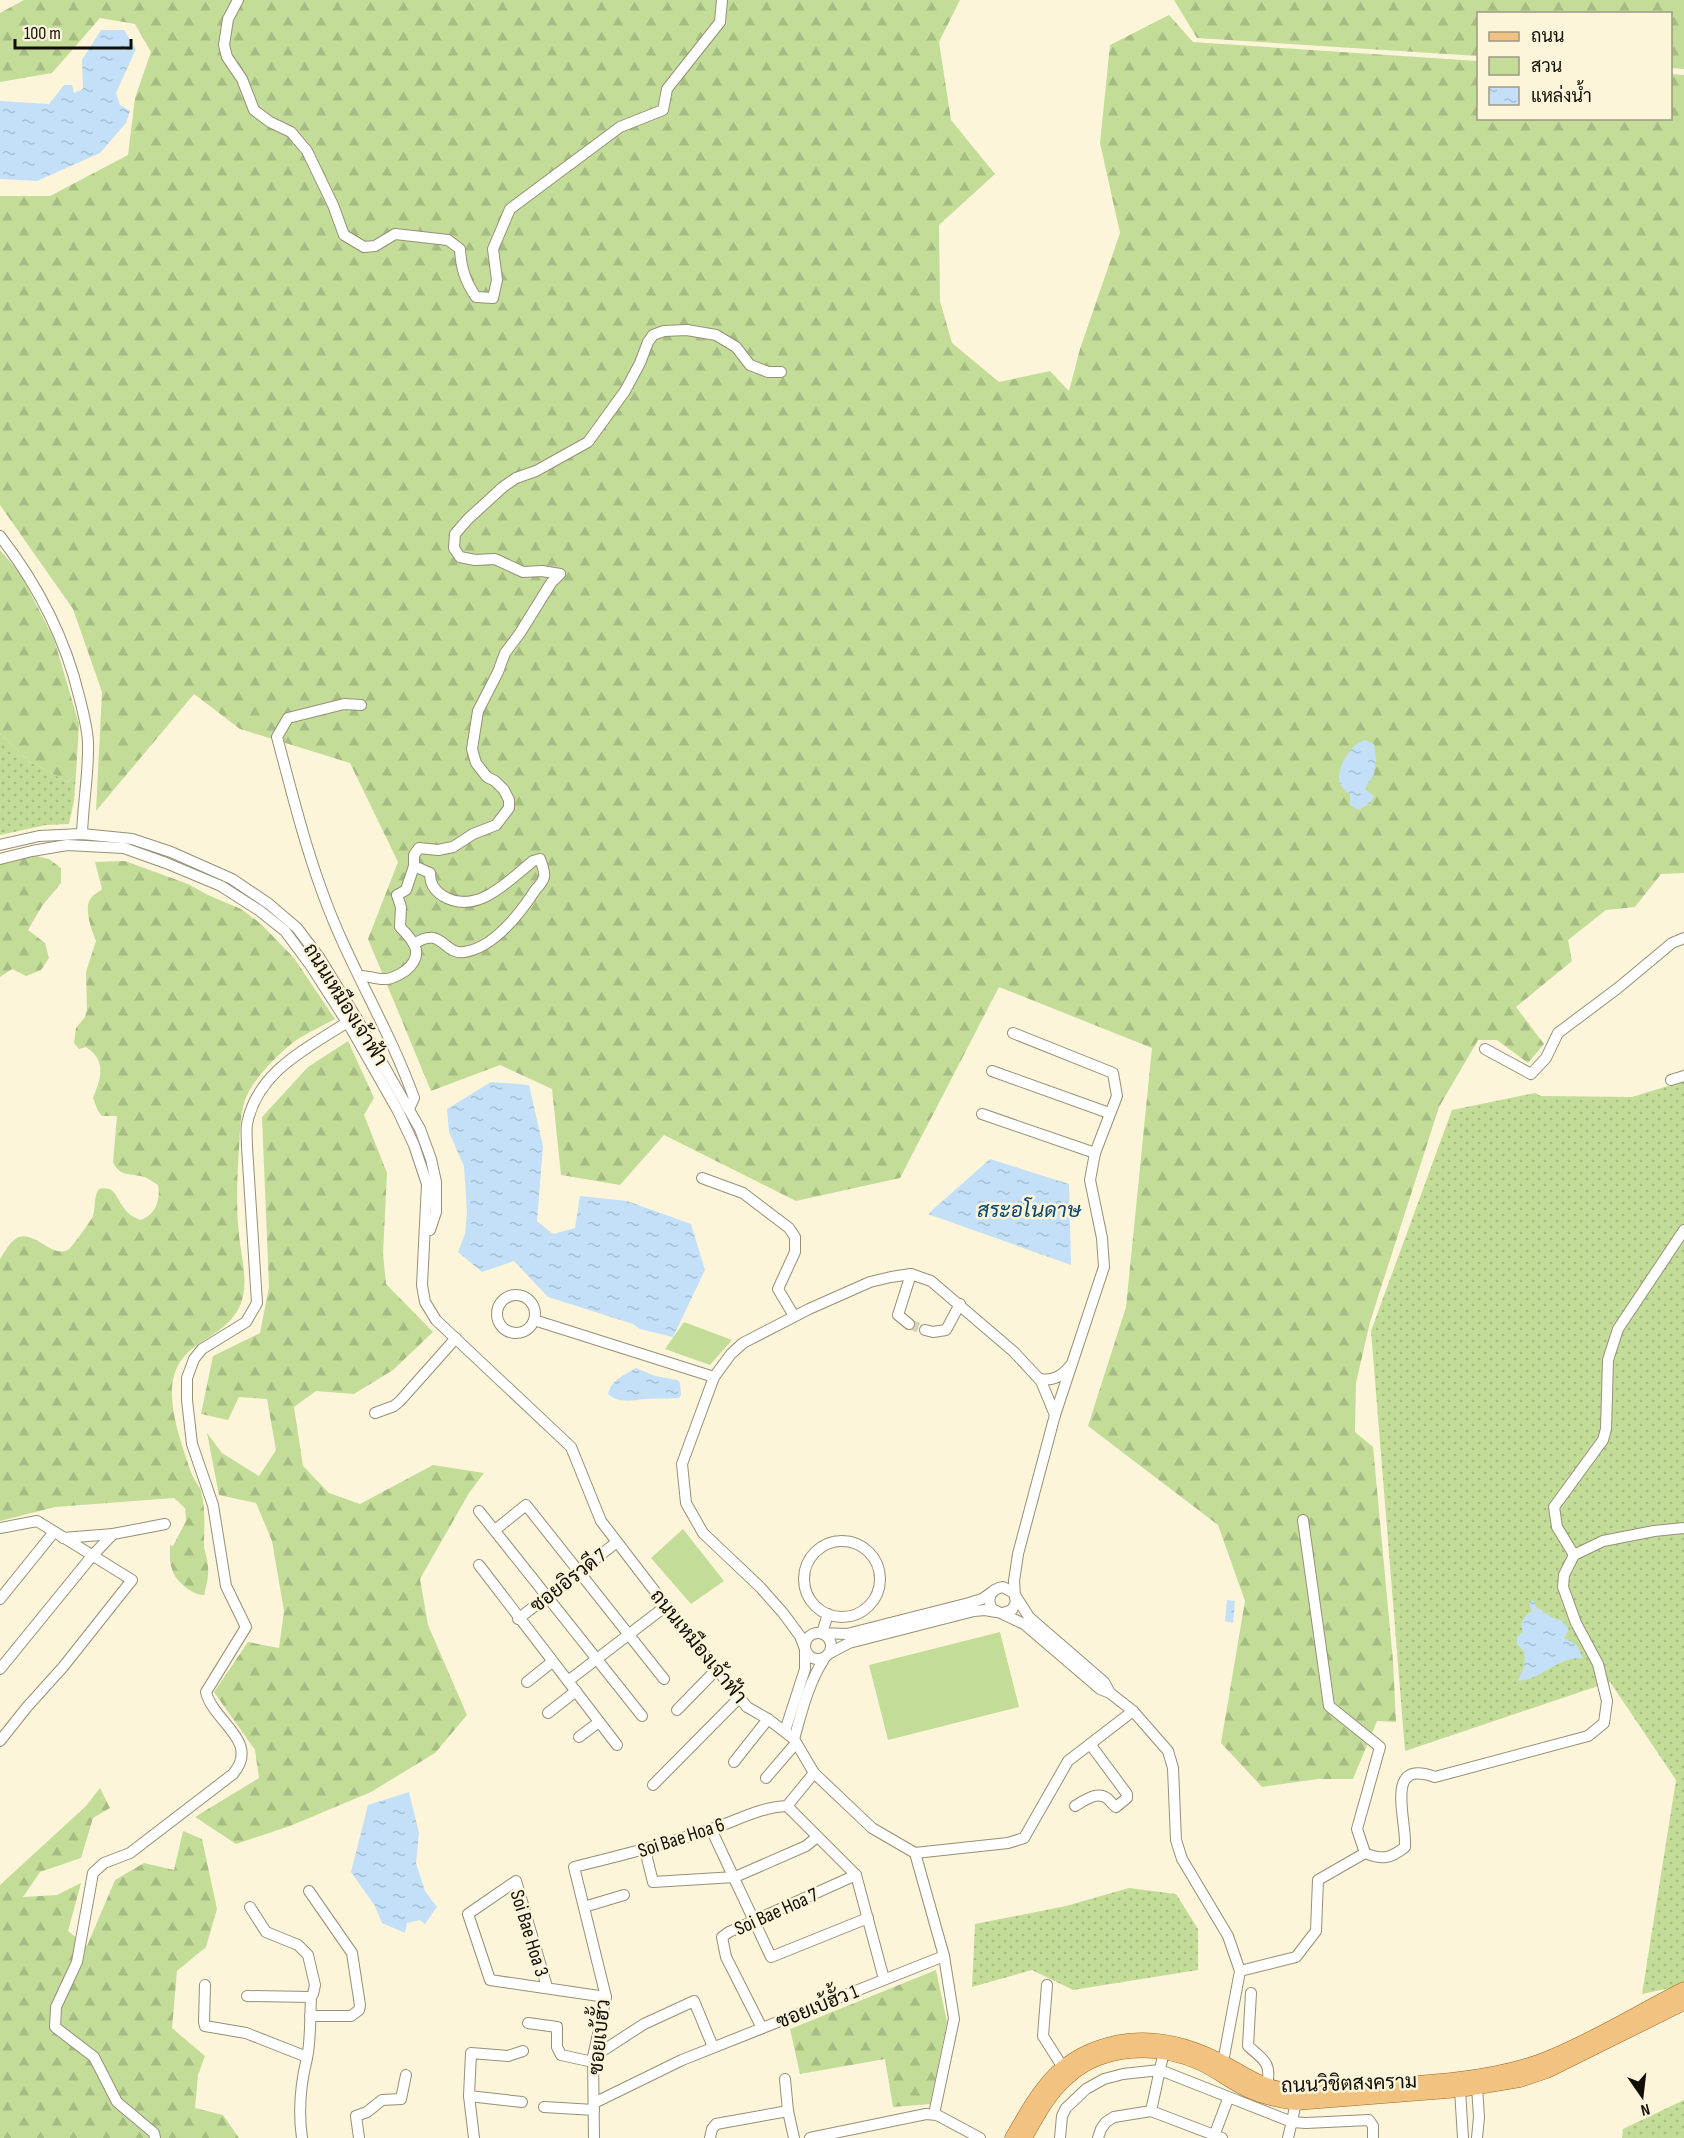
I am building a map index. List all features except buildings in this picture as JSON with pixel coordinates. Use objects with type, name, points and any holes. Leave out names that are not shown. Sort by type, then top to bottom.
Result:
[{"type":"main road","name":"ถนนวิชิตสงคราม","points":[[1025,2138],[1040,2110],[1069,2076],[1112,2054],[1139,2049],[1164,2050],[1281,2089],[1382,2085],[1456,2078],[1518,2068],[1563,2052],[1684,1989]]},
{"type":"main road","name":"ถนนวิชิตสงคราม","points":[[1012,2138],[1047,2082],[1062,2066],[1102,2046],[1135,2040],[1164,2040],[1181,2044],[1220,2067],[1251,2092],[1280,2101],[1296,2103],[1460,2090],[1520,2080],[1547,2071],[1684,2003]]},
{"type":"street","points":[[238,0],[228,19],[224,45],[227,57],[242,79],[254,110],[270,122],[291,132],[307,151],[345,235],[364,247],[375,246],[395,234],[448,240],[460,249],[461,266],[468,285],[476,297],[493,298],[497,280],[493,249],[510,209],[620,127],[663,110],[667,89],[720,22],[722,0]]},
{"type":"street","points":[[359,976],[367,975],[383,980],[397,976],[414,963],[416,953],[414,944],[400,927],[401,908],[397,895],[406,890],[414,866],[414,855],[419,848],[438,850],[453,847],[472,834],[496,825],[508,808],[509,800],[504,790],[487,777],[476,763],[472,749],[478,711],[505,653],[551,583],[560,574],[542,571],[523,572],[495,559],[475,560],[460,557],[454,548],[455,534],[468,519],[516,478],[536,471],[588,442],[625,391],[648,342],[654,335],[664,331],[687,330],[716,335],[736,347],[750,365],[768,372],[782,372]]},
{"type":"street","points":[[0,536],[45,606],[62,639],[71,665],[88,739],[82,834]]},
{"type":"street","points":[[361,705],[344,704],[288,718],[277,737],[323,895],[404,1071],[414,1098],[409,1109]]},
{"type":"street","name":"ถนนเหมืองเจ้าฟ้า","points":[[0,845],[39,836],[82,834],[132,838],[171,852],[232,879],[297,928],[320,957],[420,1129],[431,1159],[436,1182],[435,1212],[424,1250]]},
{"type":"street","name":"ถนนเหมืองเจ้าฟ้า","points":[[0,859],[32,850],[67,845],[124,848],[221,886],[260,911],[285,932],[311,966],[346,1023],[398,1111],[414,1145],[428,1184],[422,1285],[425,1302],[436,1320],[571,1447],[601,1521],[747,1707],[768,1719],[792,1738],[814,1773],[872,1828],[915,1853]]},
{"type":"street","points":[[414,866],[430,873],[430,881],[435,890],[458,903],[495,893],[533,861],[540,859],[543,864],[544,877],[518,915],[492,939],[477,948],[464,952],[453,951],[444,942],[431,937],[414,944]]},
{"type":"street","points":[[1485,1049],[1531,1074],[1546,1058],[1558,1033],[1618,988],[1672,943],[1684,938]]},
{"type":"street","points":[[155,2138],[154,2133],[117,2102],[94,2057],[55,2027],[56,2007],[77,1962],[93,1873],[104,1863],[140,1846],[233,1774],[242,1761],[242,1746],[210,1703],[206,1692],[246,1627],[226,1586],[213,1505],[192,1444],[187,1378],[194,1359],[202,1349],[246,1322],[257,1303],[247,1147],[248,1124],[258,1096],[270,1077],[283,1064],[346,1023],[357,1019]]},
{"type":"street","points":[[1012,1033],[1113,1073],[1117,1096],[1095,1153],[1090,1180],[1102,1238],[1104,1267],[1055,1415],[1022,1535],[1015,1569],[1014,1606],[1008,1612],[974,1611],[849,1642],[827,1656],[811,1658],[800,1636],[783,1613],[760,1587],[703,1533],[686,1503],[682,1464],[714,1377],[731,1353],[743,1343],[794,1316],[870,1282],[911,1274],[931,1281],[1014,1352],[1039,1379],[1055,1415]]},
{"type":"street","points":[[992,1071],[1109,1113]]},
{"type":"street","points":[[1671,1080],[1684,1076]]},
{"type":"street","points":[[982,1114],[1095,1153]]},
{"type":"street","points":[[702,1178],[743,1193],[789,1228],[795,1237],[795,1252],[778,1289],[794,1316]]},
{"type":"street","points":[[1574,1555],[1557,1527],[1554,1507],[1603,1440],[1606,1429],[1608,1360],[1618,1329],[1684,1230]]},
{"type":"street","points":[[909,1324],[897,1315],[911,1274]]},
{"type":"street","points":[[925,1330],[933,1332],[946,1330],[960,1304]]},
{"type":"street","points":[[534,1320],[714,1377]]},
{"type":"street","points":[[375,1413],[394,1406],[400,1401],[456,1338]]},
{"type":"street","points":[[1039,1379],[1057,1378],[1064,1374],[1071,1365]]},
{"type":"street","points":[[495,1530],[526,1504],[664,1679]]},
{"type":"street","points":[[479,1511],[642,1716]]},
{"type":"street","points":[[1304,1520],[1329,1706],[1380,1747],[1357,1829],[1365,1853],[1379,1859],[1396,1854],[1405,1847],[1401,1786],[1406,1777],[1414,1772],[1436,1777],[1588,1736],[1604,1723],[1607,1701],[1598,1664],[1576,1623],[1563,1587],[1564,1575],[1574,1555],[1603,1541],[1684,1528]]},
{"type":"street","points":[[0,1528],[37,1521],[132,1580],[63,1667],[0,1741]]},
{"type":"street","points":[[0,1599],[59,1535],[113,1534],[165,1524]]},
{"type":"street","points":[[0,1669],[92,1556],[113,1534]]},
{"type":"street","name":"ซอยอิรวดี 7","points":[[518,1618],[617,1542]]},
{"type":"street","points":[[843,1542],[855,1544],[866,1550],[876,1562],[879,1581],[876,1594],[868,1606],[856,1614],[842,1617],[828,1614],[817,1608],[807,1593],[804,1581],[806,1569],[811,1558],[825,1546],[843,1542]]},
{"type":"street","points":[[479,1565],[617,1745]]},
{"type":"street","points":[[792,1738],[805,1669],[805,1643],[810,1636],[847,1634],[969,1603],[982,1599],[994,1590],[1003,1587],[1015,1595],[1029,1617],[1104,1682],[1110,1693]]},
{"type":"street","points":[[994,1590],[989,1601],[992,1609],[1024,1624],[1100,1689],[1110,1693],[1133,1711],[1168,1751],[1173,1768],[1176,1840],[1182,1859],[1228,1936],[1240,1971],[1220,2067]]},
{"type":"street","points":[[568,1681],[666,1606]]},
{"type":"street","points":[[822,1634],[828,1614]]},
{"type":"street","points":[[766,1778],[792,1738],[815,1673],[831,1646],[830,1639],[822,1634]]},
{"type":"street","points":[[527,1682],[552,1662]]},
{"type":"street","points":[[677,1710],[717,1669]]},
{"type":"street","points":[[548,1713],[576,1691]]},
{"type":"street","points":[[653,1785],[739,1698]]},
{"type":"street","points":[[934,2114],[954,2019],[944,1956],[915,1853],[1008,1843],[1024,1838],[1068,1761],[1133,1711]]},
{"type":"street","points":[[734,1762],[768,1719]]},
{"type":"street","points":[[579,1737],[599,1722]]},
{"type":"street","points":[[1075,1806],[1097,1795],[1108,1799],[1116,1807],[1127,1798],[1127,1794],[1090,1744]]},
{"type":"street","points":[[814,1773],[787,1806],[856,1875],[884,1979]]},
{"type":"street","name":"Soi Bae Hoa 6","points":[[574,1867],[645,1850],[771,1807],[787,1806]]},
{"type":"street","points":[[711,1829],[771,1957],[868,1918]]},
{"type":"street","points":[[645,1850],[654,1882],[735,1877],[806,1846],[817,1837]]},
{"type":"street","points":[[1240,1971],[1296,1957],[1316,1931],[1318,1880],[1365,1853]]},
{"type":"street","name":"ซอยเบ้ฮั้ว","points":[[574,1867],[606,1997],[593,2059],[594,2138]]},
{"type":"street","name":"Soi Bae Hoa 7","points":[[762,2028],[726,1957],[722,1937],[856,1875]]},
{"type":"street","name":"Soi Bae Hoa 3","points":[[547,1987],[516,1881],[468,1914],[490,1980],[606,1997]]},
{"type":"street","points":[[309,1891],[352,1953],[360,2005],[359,2010],[351,2016],[310,2016]]},
{"type":"street","points":[[584,1907],[624,1895]]},
{"type":"street","points":[[250,1907],[266,1932],[298,1945],[308,1955],[315,1986],[311,1997],[307,2058],[300,2084],[299,2108],[302,2138]]},
{"type":"street","name":"ซอยเบ้ฮั้ว 1","points":[[594,2107],[682,2060],[944,1956]]},
{"type":"street","points":[[205,1985],[205,2026],[246,2033],[307,2058]]},
{"type":"street","points":[[1047,1985],[1043,2036],[1062,2066]]},
{"type":"street","points":[[1251,1993],[1248,2046],[1266,2062],[1270,2073],[1267,2085]]},
{"type":"street","points":[[247,1996],[311,1997]]},
{"type":"street","points":[[528,2024],[557,2027],[557,2047],[561,2055],[593,2059],[644,2024],[694,2001],[713,2047]]},
{"type":"street","points":[[1151,2111],[1164,2050]]},
{"type":"street","points":[[474,2138],[469,2096],[471,2053],[508,2056],[523,2051]]},
{"type":"street","points":[[1060,2138],[1062,2116],[1066,2108],[1086,2089],[1113,2076],[1160,2070],[1292,2122],[1369,2120],[1373,2126],[1373,2138]]},
{"type":"street","points":[[358,2138],[356,2116],[367,2112],[382,2100],[401,2099],[406,2075]]},
{"type":"street","points":[[785,2079],[788,2111],[794,2138]]},
{"type":"street","points":[[1477,2087],[1479,2116],[1477,2138]]},
{"type":"street","points":[[1460,2090],[1463,2138]]},
{"type":"street","points":[[469,2096],[522,2102]]},
{"type":"street","points":[[1098,2138],[1106,2122],[1114,2117],[1151,2111],[1218,2137],[1228,2098]]},
{"type":"street","points":[[1288,2138],[1296,2103]]},
{"type":"street","points":[[544,2107],[594,2107]]},
{"type":"street","points":[[710,2138],[716,2124],[788,2111]]},
{"type":"street","points":[[810,2138],[926,2114],[934,2114],[980,2138]]},
{"type":"green space","points":[[24,0],[960,0],[939,42],[951,120],[995,174],[939,225],[940,301],[952,343],[999,382],[1050,371],[1069,391],[1080,349],[1120,233],[1100,143],[1110,45],[1169,15],[1193,42],[1477,61],[1477,120],[1672,120],[1672,74],[1684,75],[1684,873],[1661,874],[1635,907],[1606,910],[1568,940],[1572,961],[1516,1007],[1544,1044],[1528,1063],[1497,1040],[1478,1040],[1439,1107],[1370,1322],[1356,1383],[1355,1432],[1373,1447],[1393,1661],[1396,1722],[1377,1721],[1353,1779],[1318,1779],[1262,1787],[1221,1743],[1245,1601],[1218,1525],[1088,1426],[1126,1307],[1152,1048],[999,987],[900,1178],[796,1201],[664,1135],[620,1185],[561,1175],[552,1089],[500,1065],[431,1091],[368,939],[398,862],[350,763],[240,729],[194,694],[96,811],[102,692],[73,609],[0,505],[0,196],[50,196],[128,155],[135,98],[151,52],[135,24],[100,18],[52,73],[0,82],[0,13]]},
{"type":"green space","points":[[1174,0],[1684,0],[1684,69],[1672,68],[1672,12],[1477,12],[1477,56],[1197,38]]},
{"type":"green space","points":[[0,550],[20,573],[54,639],[79,724],[76,774],[68,782],[28,761],[0,733]]},
{"type":"green space","points":[[0,733],[28,761],[68,782],[76,774],[69,824],[46,825],[0,835]]},
{"type":"green space","points":[[36,856],[49,859],[61,868],[61,883],[42,906],[28,930],[45,943],[49,958],[41,970],[26,976],[12,969],[0,977],[0,863]]},
{"type":"green space","points":[[125,861],[188,884],[241,909],[260,923],[294,958],[335,1019],[288,1046],[266,1068],[248,1092],[241,1118],[237,1181],[238,1224],[244,1278],[241,1303],[233,1317],[223,1327],[189,1352],[180,1363],[174,1377],[172,1397],[176,1425],[204,1505],[204,1546],[208,1571],[204,1595],[194,1593],[185,1586],[174,1574],[171,1566],[170,1545],[173,1546],[186,1521],[185,1508],[174,1498],[55,1507],[0,1521],[0,1259],[12,1242],[21,1237],[35,1239],[56,1251],[69,1249],[93,1216],[99,1189],[112,1191],[127,1212],[140,1220],[150,1215],[158,1202],[158,1185],[146,1178],[126,1174],[115,1167],[113,1162],[117,1116],[102,1116],[93,1098],[100,1077],[100,1064],[93,1052],[86,1047],[79,1049],[74,1043],[76,1028],[85,1017],[87,1010],[86,972],[96,941],[89,920],[88,907],[91,898],[102,889],[95,862]]},
{"type":"green space","points":[[348,1041],[374,1098],[364,1115],[387,1173],[383,1254],[386,1284],[433,1332],[393,1370],[354,1394],[316,1391],[294,1407],[303,1466],[329,1493],[360,1504],[433,1465],[484,1473],[469,1493],[420,1579],[428,1625],[467,1715],[435,1753],[371,1792],[290,1826],[236,1844],[195,1817],[259,1778],[255,1750],[214,1692],[248,1642],[279,1648],[284,1611],[272,1541],[256,1503],[219,1495],[207,1433],[222,1453],[259,1476],[276,1450],[267,1399],[239,1397],[228,1420],[201,1414],[213,1356],[260,1333],[269,1287],[262,1117],[308,1067]]},
{"type":"green space","points":[[1684,1081],[1684,1985],[1642,1994],[1676,1780],[1610,1682],[1405,1751],[1371,1331],[1452,1110],[1535,1093],[1541,1096],[1632,1097]]},
{"type":"green space","points":[[684,1322],[732,1340],[710,1365],[665,1349]]},
{"type":"green space","points":[[683,1529],[724,1581],[691,1604],[651,1558]]},
{"type":"green space","points":[[1000,1632],[1019,1707],[888,1740],[869,1665]]},
{"type":"green space","points":[[100,1788],[110,1808],[93,1818],[81,1858],[40,1872],[23,1897],[57,1895],[81,1883],[68,1931],[87,1946],[115,1880],[144,1863],[174,1870],[183,1831],[202,1839],[217,1909],[206,1947],[177,1971],[172,2028],[205,2056],[198,2075],[195,2108],[223,2115],[239,2138],[0,2138],[0,1885],[86,1806]]},
{"type":"green space","points":[[1129,1888],[1176,1894],[1198,1929],[1198,1970],[1073,1990],[1032,1970],[972,1987],[975,1924],[1066,1906]]},
{"type":"green space","points":[[936,1970],[947,2022],[930,2104],[893,2107],[885,2059],[800,2074],[790,2029]]},
{"type":"green space","points":[[1684,2100],[1684,2138],[1622,2138],[1623,2129]]},
{"type":"water","points":[[101,30],[124,30],[136,49],[116,93],[120,105],[130,111],[126,123],[100,153],[37,181],[0,179],[0,101],[49,104],[64,85],[72,85],[74,93],[83,89],[82,60]]},
{"type":"water","points":[[1365,740],[1374,744],[1376,759],[1374,774],[1365,789],[1374,796],[1371,802],[1359,810],[1350,805],[1350,795],[1340,784],[1339,773],[1343,761],[1351,750]]},
{"type":"water","points":[[491,1082],[529,1085],[543,1146],[537,1221],[553,1234],[575,1228],[580,1196],[627,1201],[691,1224],[705,1270],[673,1337],[640,1329],[633,1324],[548,1297],[514,1261],[482,1272],[458,1252],[465,1234],[467,1213],[464,1166],[449,1132],[447,1109]]},
{"type":"water","name":"สระอโนดาษ","points":[[990,1159],[1069,1184],[1071,1265],[928,1214]]},
{"type":"water","points":[[636,1368],[655,1376],[677,1380],[680,1383],[681,1395],[679,1398],[626,1401],[608,1394],[615,1381]]},
{"type":"water","points":[[1227,1600],[1235,1601],[1233,1623],[1225,1621]]},
{"type":"water","points":[[1529,1601],[1534,1601],[1536,1607],[1553,1618],[1563,1621],[1569,1630],[1564,1638],[1576,1644],[1583,1658],[1566,1660],[1535,1676],[1518,1681],[1524,1667],[1525,1653],[1517,1644],[1517,1637],[1523,1632],[1521,1624],[1526,1615],[1532,1612]]},
{"type":"water","points":[[409,1792],[419,1833],[416,1863],[425,1891],[437,1907],[425,1924],[420,1920],[407,1923],[405,1933],[382,1923],[375,1906],[351,1872],[368,1805]]},
{"type":"tunnel","points":[[909,1324],[925,1330]]}]
